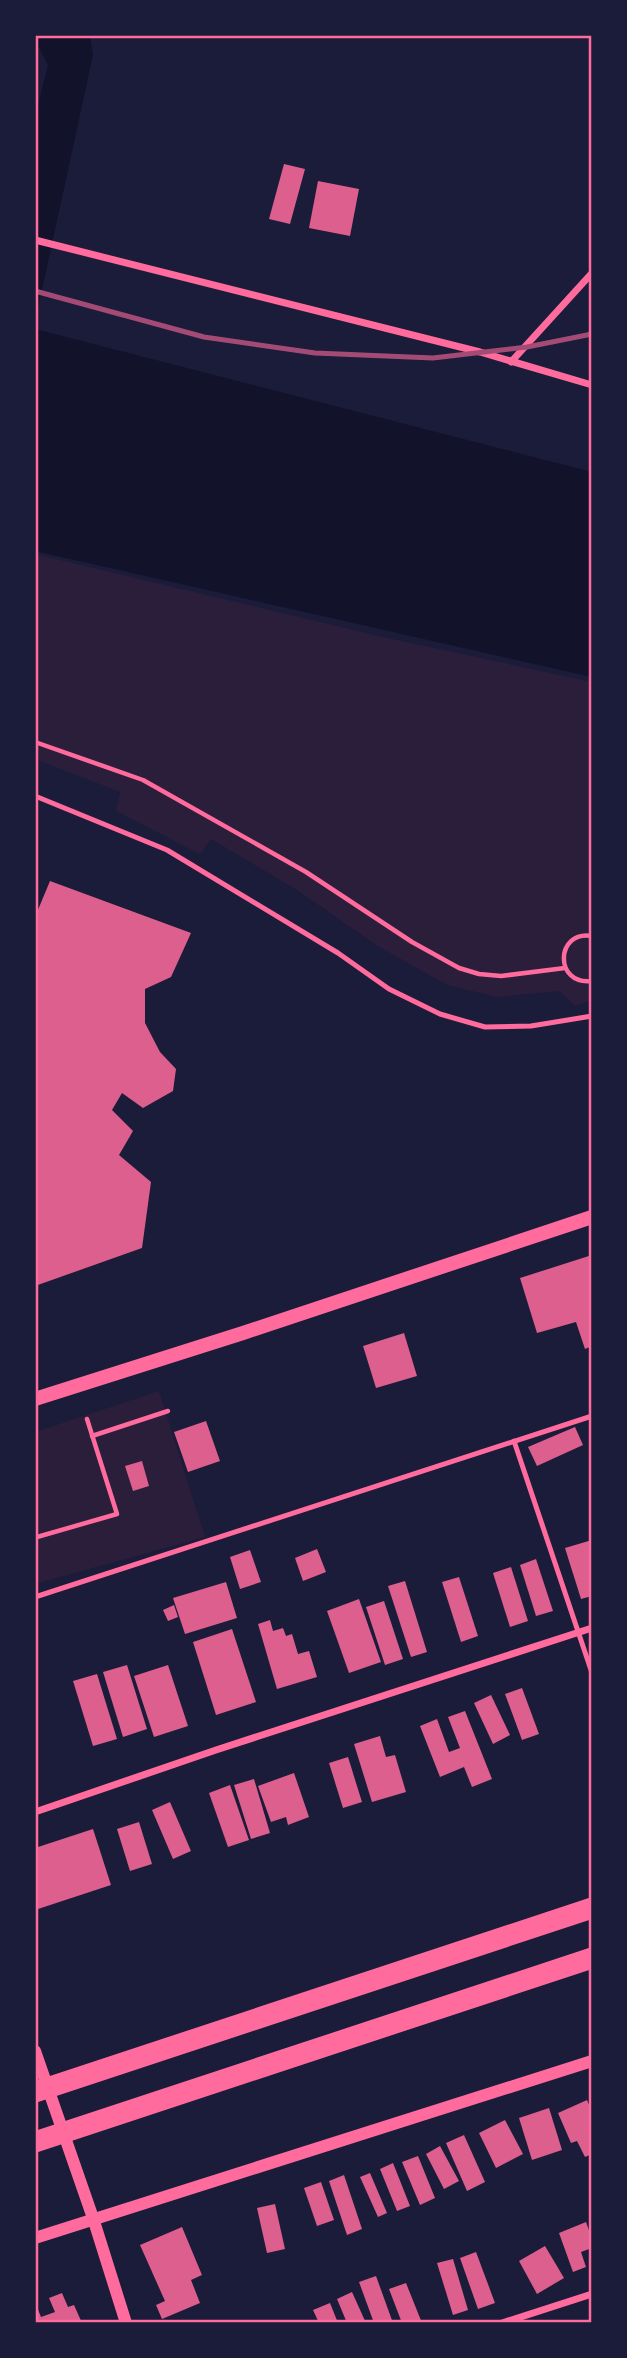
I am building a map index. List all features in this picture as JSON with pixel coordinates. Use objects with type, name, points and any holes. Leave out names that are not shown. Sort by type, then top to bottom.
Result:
[{"type":"highway","points":[[35,2092],[592,1908]]},
{"type":"highway","points":[[35,2142],[592,1958]]},
{"type":"main road","points":[[35,1399],[592,1217]]},
{"type":"street","points":[[35,240],[480,352],[592,385]]},
{"type":"street","points":[[511,362],[592,273]]},
{"type":"street","points":[[35,1812],[592,1628]]},
{"type":"street","points":[[35,2051],[93,2218],[125,2323]]},
{"type":"street","points":[[35,2238],[592,2061]]},
{"type":"street","points":[[502,2323],[592,2294]]},
{"type":"lane","points":[[35,796],[167,850],[338,953],[389,989],[440,1014],[485,1027],[531,1026],[592,1016]]},
{"type":"lane","points":[[35,1597],[592,1416]]},
{"type":"lane","points":[[514,1441],[592,1673]]},
{"type":"path","points":[[35,743],[143,780],[306,872],[412,942],[459,968],[500,976],[565,968]]},
{"type":"path","points":[[592,936],[579,936],[567,946],[563,960],[565,968],[575,979],[592,981]]},
{"type":"path","points":[[92,1436],[168,1411]]},
{"type":"path","points":[[37,1537],[117,1514],[87,1419]]},
{"type":"shaded area","points":[[35,35],[90,35],[93,55],[35,322],[35,117],[48,65]]},
{"type":"shaded area","points":[[35,329],[592,472],[592,677],[35,551]]},
{"type":"shaded area","points":[[35,554],[383,637],[592,682],[592,1000],[575,1006],[560,991],[497,997],[447,985],[376,945],[297,890],[211,839],[200,854],[116,811],[120,792],[35,759]]},
{"type":"shaded area","points":[[159,1391],[205,1537],[35,1584],[35,1432]]},
{"type":"building","points":[[284,164],[305,169],[290,224],[269,219]]},
{"type":"building","points":[[318,181],[359,189],[350,236],[309,228]]},
{"type":"building","points":[[50,881],[191,933],[171,977],[145,989],[145,1023],[160,1052],[176,1069],[173,1091],[143,1108],[122,1093],[112,1110],[133,1131],[119,1155],[151,1182],[142,1248],[35,1286],[35,917]]},
{"type":"building","points":[[592,1255],[592,1346],[585,1349],[576,1322],[537,1333],[520,1278]]},
{"type":"building","points":[[404,1333],[417,1376],[376,1388],[363,1346]]},
{"type":"building","points":[[206,1421],[220,1461],[188,1472],[174,1432]]},
{"type":"building","points":[[575,1427],[583,1445],[537,1466],[528,1447]]},
{"type":"building","points":[[142,1461],[149,1486],[133,1491],[125,1466]]},
{"type":"building","points":[[592,1540],[592,1596],[581,1599],[565,1548]]},
{"type":"building","points":[[317,1549],[326,1572],[303,1581],[295,1558]]},
{"type":"building","points":[[250,1550],[261,1582],[240,1589],[230,1557]]},
{"type":"building","points":[[536,1559],[553,1611],[536,1616],[520,1565]]},
{"type":"building","points":[[511,1567],[528,1621],[510,1627],[493,1573]]},
{"type":"building","points":[[459,1577],[478,1636],[461,1642],[442,1582]]},
{"type":"building","points":[[405,1581],[427,1652],[411,1657],[388,1586]]},
{"type":"building","points":[[226,1582],[237,1618],[185,1634],[173,1598]]},
{"type":"building","points":[[359,1599],[381,1662],[349,1673],[327,1611]]},
{"type":"building","points":[[384,1601],[403,1659],[385,1665],[366,1607]]},
{"type":"building","points":[[174,1605],[178,1617],[168,1621],[163,1610]]},
{"type":"building","points":[[270,1620],[273,1631],[283,1628],[286,1636],[292,1634],[298,1654],[309,1651],[317,1677],[277,1689],[258,1624]]},
{"type":"building","points":[[232,1629],[256,1702],[216,1715],[193,1642]]},
{"type":"building","points":[[127,1665],[147,1729],[123,1737],[103,1672]]},
{"type":"building","points":[[168,1665],[188,1726],[154,1737],[134,1676]]},
{"type":"building","points":[[97,1674],[117,1739],[93,1746],[73,1681]]},
{"type":"building","points":[[522,1688],[539,1734],[522,1740],[505,1694]]},
{"type":"building","points":[[491,1695],[510,1735],[493,1744],[474,1703]]},
{"type":"building","points":[[465,1711],[492,1779],[472,1787],[464,1767],[440,1777],[420,1726],[437,1719],[449,1752],[460,1748],[448,1717]]},
{"type":"building","points":[[380,1736],[386,1757],[395,1755],[406,1792],[372,1802],[354,1744]]},
{"type":"building","points":[[348,1757],[362,1802],[343,1808],[329,1763]]},
{"type":"building","points":[[294,1773],[309,1817],[288,1825],[286,1817],[271,1822],[258,1786]]},
{"type":"building","points":[[254,1779],[270,1833],[251,1839],[234,1785]]},
{"type":"building","points":[[230,1785],[249,1840],[228,1847],[209,1793]]},
{"type":"building","points":[[170,1802],[191,1851],[173,1859],[152,1810]]},
{"type":"building","points":[[139,1822],[152,1864],[130,1871],[117,1829]]},
{"type":"building","points":[[93,1829],[111,1885],[35,1910],[35,1848]]},
{"type":"building","points":[[587,2100],[592,2112],[592,2154],[585,2157],[577,2141],[571,2143],[558,2113]]},
{"type":"building","points":[[549,2108],[562,2150],[532,2160],[519,2118]]},
{"type":"building","points":[[505,2120],[523,2154],[496,2168],[479,2133]]},
{"type":"building","points":[[464,2135],[485,2182],[467,2191],[446,2143]]},
{"type":"building","points":[[440,2146],[459,2181],[444,2189],[426,2154]]},
{"type":"building","points":[[418,2156],[435,2198],[420,2205],[402,2162]]},
{"type":"building","points":[[393,2163],[410,2206],[397,2211],[380,2169]]},
{"type":"building","points":[[370,2173],[387,2213],[378,2217],[360,2177]]},
{"type":"building","points":[[344,2175],[362,2229],[347,2235],[329,2181]]},
{"type":"building","points":[[321,2182],[334,2220],[317,2226],[304,2188]]},
{"type":"building","points":[[275,2204],[285,2249],[267,2253],[257,2208]]},
{"type":"building","points":[[586,2222],[592,2248],[581,2252],[586,2267],[573,2272],[559,2233]]},
{"type":"building","points":[[182,2227],[202,2275],[191,2280],[200,2303],[162,2319],[156,2305],[165,2301],[140,2245]]},
{"type":"building","points":[[545,2246],[564,2278],[537,2294],[519,2261]]},
{"type":"building","points":[[476,2252],[495,2303],[478,2309],[460,2258]]},
{"type":"building","points":[[453,2259],[468,2310],[453,2315],[437,2263]]},
{"type":"building","points":[[376,2276],[393,2323],[374,2323],[359,2282]]},
{"type":"building","points":[[406,2283],[422,2323],[402,2323],[389,2289]]},
{"type":"building","points":[[352,2292],[366,2323],[347,2323],[337,2299]]},
{"type":"building","points":[[62,2293],[68,2307],[74,2305],[82,2323],[35,2323],[35,2302],[41,2317],[55,2312],[49,2298]]},
{"type":"building","points":[[330,2303],[338,2323],[319,2323],[313,2310]]},
{"type":"railway","points":[[35,291],[204,337],[315,353],[433,358],[527,347],[592,334]]}]
